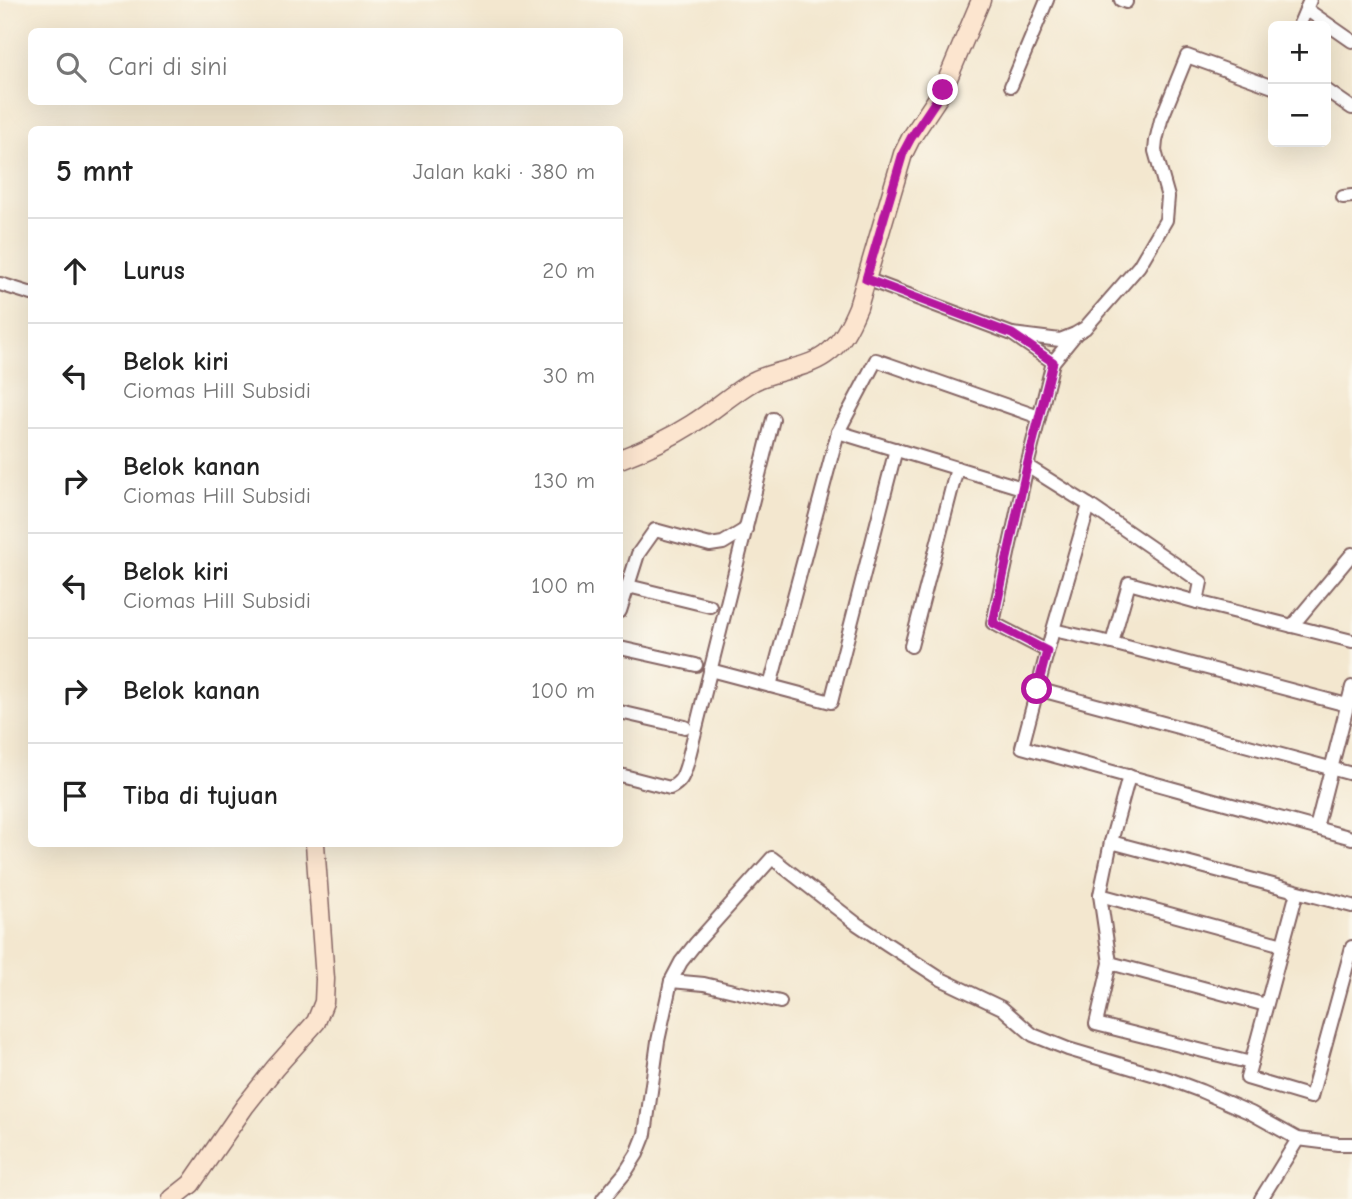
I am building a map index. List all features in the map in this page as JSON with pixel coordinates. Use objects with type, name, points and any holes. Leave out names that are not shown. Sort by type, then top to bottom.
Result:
[{"type":"street","points":[[623,458],[693,424],[746,385],[824,356],[842,340],[858,307],[903,153],[943,90],[981,0]]},
{"type":"street","points":[[1011,86],[1047,0]]},
{"type":"street","points":[[1308,5],[1352,41]]},
{"type":"street","points":[[866,279],[1012,334],[1060,340],[1075,334],[1085,328],[1139,266],[1166,220],[1168,197],[1155,151],[1156,141],[1161,120],[1186,56],[1268,85]]},
{"type":"street","points":[[1331,93],[1352,108]]},
{"type":"street","points":[[0,284],[28,293]]},
{"type":"street","points":[[1012,334],[1053,362]]},
{"type":"street","points":[[1047,651],[993,623],[1053,362],[1075,334]]},
{"type":"street","points":[[771,686],[838,432],[876,360],[1039,416]]},
{"type":"street","points":[[626,777],[670,788],[678,784],[687,764],[774,419]]},
{"type":"street","points":[[838,432],[1022,488]]},
{"type":"street","points":[[710,670],[831,702],[896,449]]},
{"type":"street","points":[[1027,466],[1090,505],[1201,582],[1197,602]]},
{"type":"street","points":[[911,646],[957,468]]},
{"type":"street","points":[[1090,505],[1022,747],[1352,838]]},
{"type":"street","points":[[623,602],[638,554],[655,530],[710,545],[723,543],[746,529]]},
{"type":"street","points":[[1292,626],[1352,554]]},
{"type":"street","points":[[1112,643],[1129,583],[1352,641]]},
{"type":"street","points":[[628,586],[710,606]]},
{"type":"street","points":[[1053,630],[1347,705]]},
{"type":"street","points":[[623,649],[696,665]]},
{"type":"street","points":[[1316,828],[1352,687]]},
{"type":"street","points":[[1037,689],[1352,774]]},
{"type":"street","points":[[623,713],[685,727]]},
{"type":"street","points":[[1129,776],[1100,895],[1110,963],[1096,1024],[1251,1063]]},
{"type":"street","points":[[1111,842],[1352,906]]},
{"type":"street","points":[[172,1199],[191,1184],[260,1087],[316,1022],[324,1002],[325,979],[315,847]]},
{"type":"street","points":[[603,1199],[625,1173],[645,1134],[658,1041],[671,981],[696,943],[772,858],[857,924],[941,979],[1002,1008],[1033,1035],[1068,1049],[1200,1091],[1251,1113],[1298,1139],[1352,1144]]},
{"type":"street","points":[[1297,892],[1247,1078],[1311,1097],[1352,947]]},
{"type":"street","points":[[1100,895],[1283,945]]},
{"type":"street","points":[[1110,963],[1266,1005]]},
{"type":"street","points":[[671,981],[704,984],[780,1002]]},
{"type":"street","points":[[1261,1199],[1298,1139]]},
{"type":"route","points":[[943,90],[903,153],[866,279],[1012,334],[1053,362],[993,623],[1047,651],[1037,689]]}]
